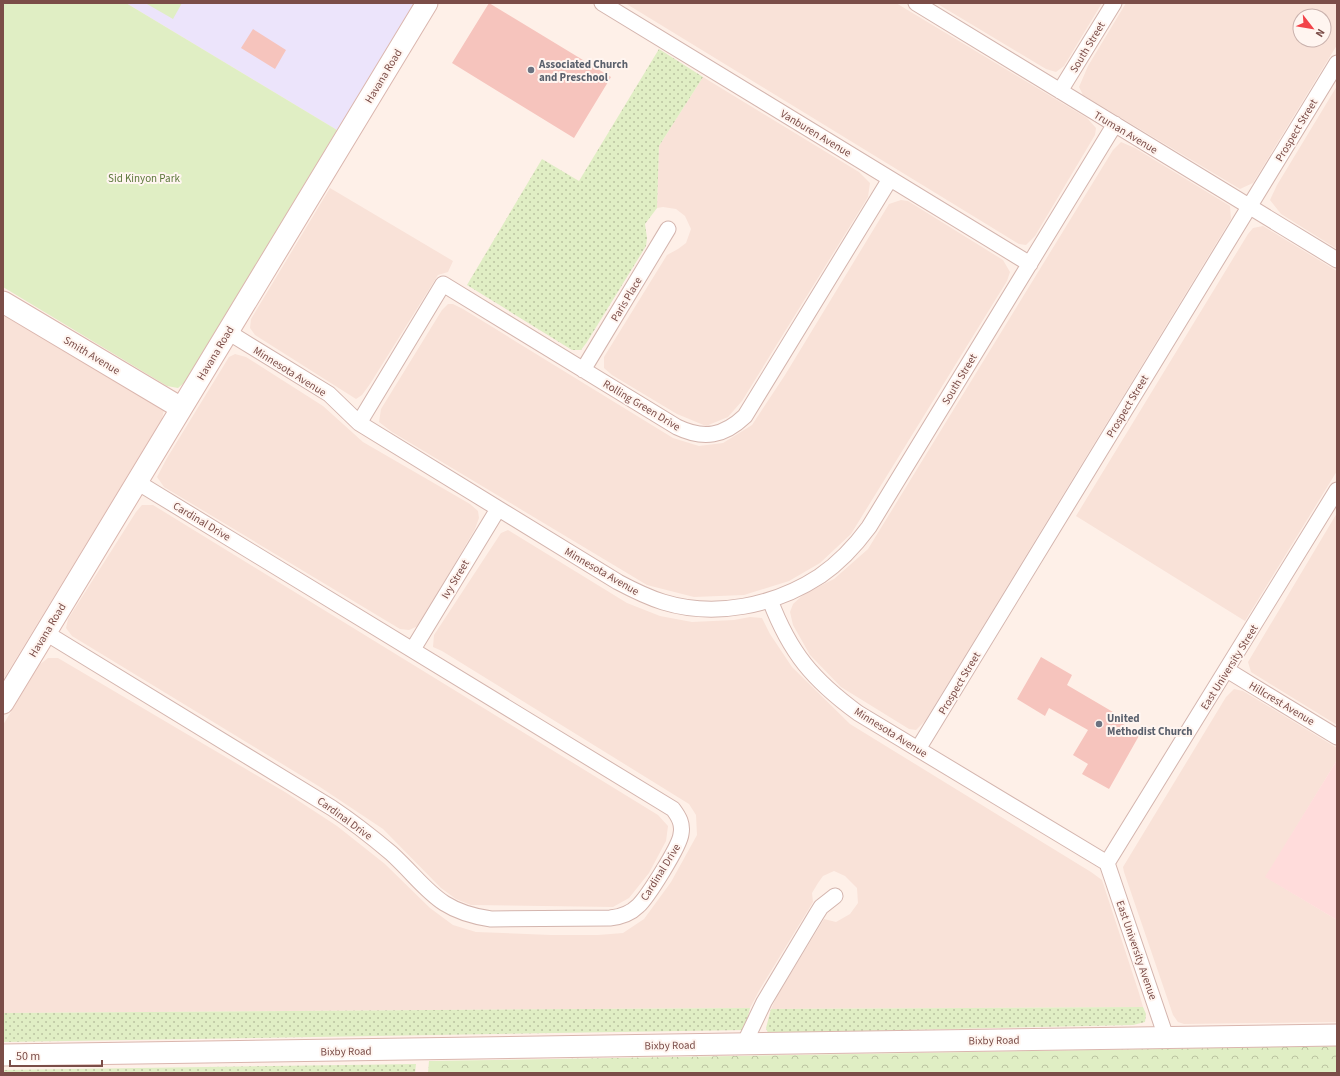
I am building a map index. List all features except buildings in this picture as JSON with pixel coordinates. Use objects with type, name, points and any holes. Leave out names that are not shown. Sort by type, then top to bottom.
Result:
[{"type":"main road","name":"Havana Road","points":[[3,703],[427,3]]},
{"type":"main road","name":"Smith Avenue","points":[[3,302],[181,408]]},
{"type":"main road","name":"Bixby Road","points":[[3,1055],[1337,1035]]},
{"type":"street","name":"Vanburen Avenue","points":[[602,3],[1030,264]]},
{"type":"street","name":"Truman Avenue","points":[[916,3],[1337,260]]},
{"type":"street","name":"South Street","points":[[1060,91],[1114,3]]},
{"type":"street","name":"Prospect Street","points":[[918,749],[1337,63]]},
{"type":"street","name":"South Street","points":[[770,600],[799,589],[820,576],[840,560],[858,542],[869,527],[1115,124]]},
{"type":"street","name":"Rolling Green Drive","points":[[359,423],[443,284],[677,427],[687,432],[700,435],[725,431],[736,425],[745,416],[890,179]]},
{"type":"street","name":"Paris Place","points":[[583,370],[668,229]]},
{"type":"street","name":"Minnesota Avenue","points":[[228,332],[329,394],[359,423],[498,509],[640,594],[664,602],[689,607],[714,609],[733,608],[770,600],[787,639],[802,662],[815,678],[836,696],[858,713],[1107,863]]},
{"type":"street","name":"Cardinal Drive","points":[[46,633],[332,808],[357,825],[392,854],[430,894],[458,912],[474,917],[491,919],[610,918],[627,913],[638,906],[647,897],[678,845],[681,836],[682,825],[679,816],[673,809],[137,482]]},
{"type":"street","name":"East University Street","points":[[1107,863],[1337,490]]},
{"type":"street","name":"Ivy Street","points":[[413,649],[498,509]]},
{"type":"street","name":"Hillcrest Avenue","points":[[1227,670],[1337,737]]},
{"type":"street","name":"East University Avenue","points":[[1107,863],[1166,1038]]},
{"type":"street","points":[[744,1044],[764,1002],[816,915],[821,907],[835,896]]},
{"type":"shaded area","points":[[126,3],[414,3],[337,130]]},
{"type":"shaded area","points":[[625,3],[896,3],[1087,118],[1096,128],[1095,135],[1035,236],[1026,245],[1019,244]]},
{"type":"shaded area","points":[[936,3],[1102,3],[1064,66],[1056,72],[1046,69]]},
{"type":"shaded area","points":[[1126,3],[1337,3],[1337,45],[1253,183],[1240,189],[1083,95],[1079,87],[1088,66]]},
{"type":"shaded area","points":[[703,77],[859,172],[870,183],[868,197],[742,401],[728,417],[706,426],[677,414],[612,375],[604,368],[604,357],[667,255],[686,243],[691,229],[685,216],[676,209],[663,207],[657,208],[659,146]]},
{"type":"shaded area","points":[[1337,86],[1337,249],[1281,214],[1270,200],[1277,185]]},
{"type":"shaded area","points":[[1121,142],[1135,148],[1230,206],[1231,219],[925,721],[916,730],[909,729],[841,687],[810,655],[793,625],[790,612],[793,604],[804,594],[834,579],[868,549],[1113,150]]},
{"type":"shaded area","points":[[330,188],[453,261],[448,272],[438,275],[370,384],[362,395],[356,399],[255,335],[250,328],[251,319]]},
{"type":"shaded area","points":[[901,200],[908,201],[1003,260],[1010,272],[1007,281],[851,534],[820,563],[789,581],[744,595],[694,597],[647,585],[392,432],[379,422],[381,409],[442,310],[448,304],[453,304],[673,438],[699,446],[723,443],[752,425],[785,375],[889,204]]},
{"type":"shaded area","points":[[1263,226],[1337,271],[1337,471],[1245,621],[1076,516],[1248,234],[1253,228]]},
{"type":"shaded area","points":[[3,313],[164,410],[162,419],[3,680]]},
{"type":"shaded area","points":[[235,354],[246,357],[323,406],[363,442],[470,504],[478,511],[479,518],[475,529],[418,626],[409,630],[400,629],[164,487],[157,477],[167,458],[229,357]]},
{"type":"shaded area","points":[[142,505],[153,505],[658,815],[668,826],[666,841],[649,873],[629,898],[613,907],[471,905],[456,899],[441,888],[383,829],[320,787],[72,636],[66,628],[68,619],[136,512]]},
{"type":"shaded area","points":[[1337,513],[1337,725],[1251,672],[1248,662]]},
{"type":"shaded area","points":[[508,530],[627,603],[660,616],[692,622],[734,620],[750,617],[762,618],[770,634],[792,667],[850,724],[1102,880],[1143,1007],[771,1009],[777,996],[824,919],[836,922],[850,914],[858,903],[857,888],[845,876],[834,871],[823,876],[818,883],[812,893],[813,902],[750,1008],[3,1013],[3,725],[39,665],[48,658],[58,658],[285,792],[337,826],[385,864],[430,908],[453,925],[476,932],[598,935],[623,933],[644,919],[671,882],[697,835],[696,815],[689,804],[442,651],[433,647],[434,635],[501,533]]},
{"type":"shaded area","points":[[1234,689],[1243,691],[1337,748],[1337,760],[1266,877],[1337,920],[1337,1022],[1184,1024],[1178,1022],[1173,1015],[1124,872],[1123,867],[1226,697]]},
{"type":"shaded area","points":[[1337,760],[1337,920],[1265,877]]},
{"type":"green space","name":"Sid Kinyon Park","points":[[3,3],[126,3],[337,130],[185,382],[178,388],[167,386],[3,287]]},
{"type":"green space","points":[[182,3],[173,19],[147,4]]},
{"type":"green space","points":[[659,49],[703,77],[659,146],[657,208],[645,224],[647,238],[646,246],[587,342],[581,350],[572,350],[467,285],[542,159],[579,181]]},
{"type":"green space","points":[[1143,1007],[1146,1014],[1145,1022],[1133,1025],[768,1033],[766,1028],[771,1009]]},
{"type":"green space","points":[[750,1008],[745,1030],[3,1042],[3,1013]]},
{"type":"green space","points":[[1337,1046],[1337,1073],[428,1073],[429,1061]]},
{"type":"green space","points":[[416,1064],[415,1073],[3,1073],[3,1070]]},
{"type":"place","name":"Associated Church and Preschool","points":[[531,70]]},
{"type":"place","name":"United Methodist Church","points":[[1099,724]]}]
